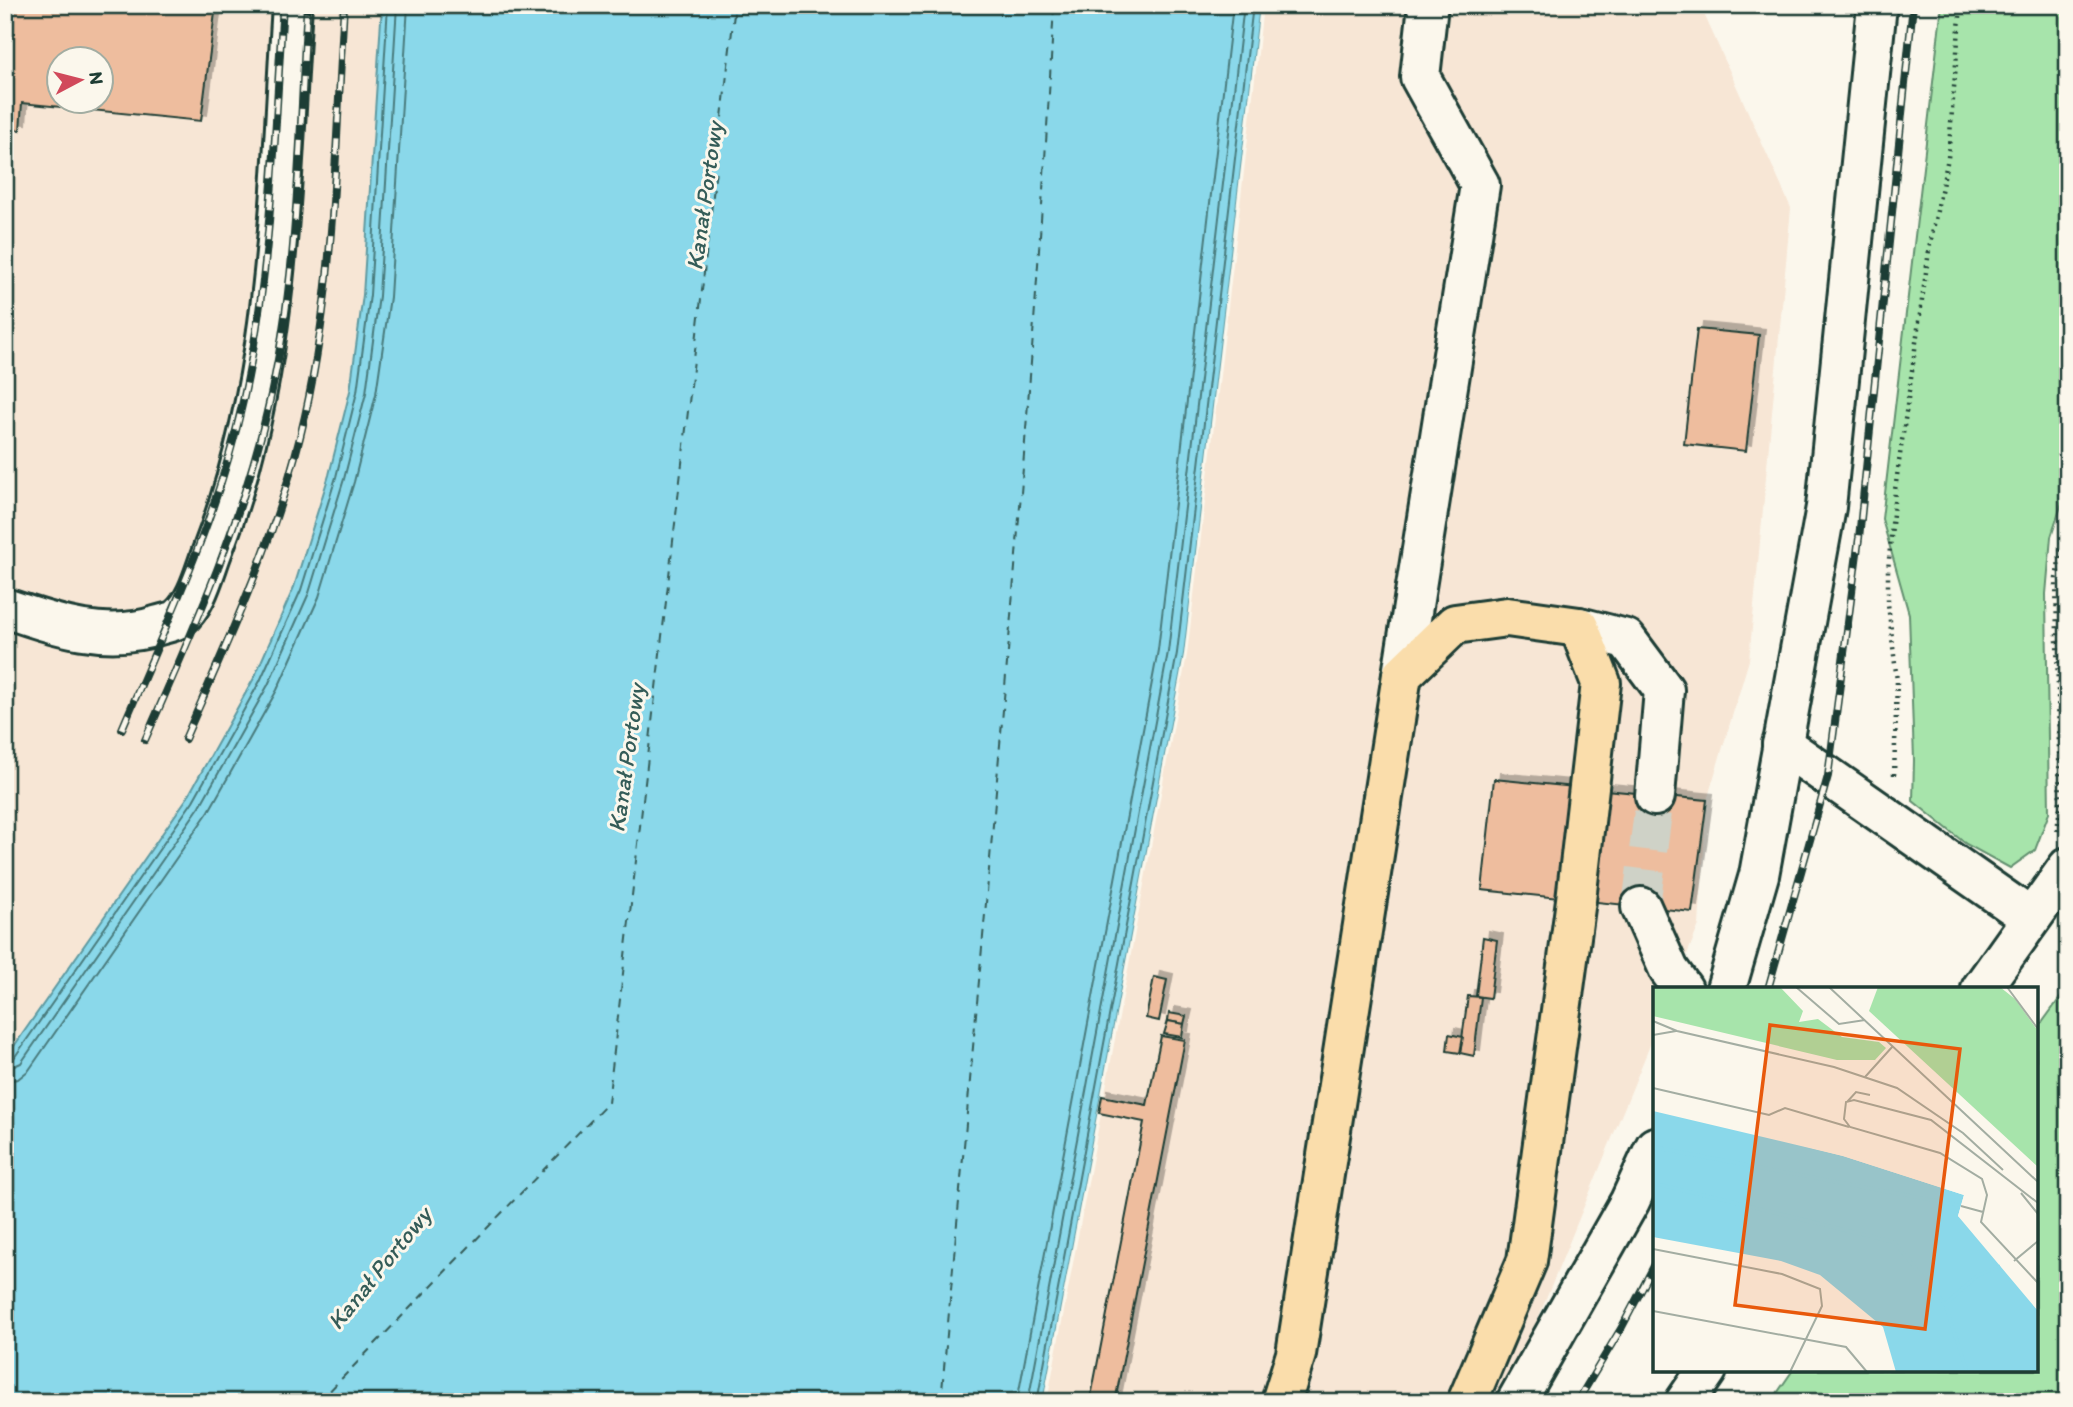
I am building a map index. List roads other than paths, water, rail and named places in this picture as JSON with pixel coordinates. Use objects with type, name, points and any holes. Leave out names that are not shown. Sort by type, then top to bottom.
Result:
[{"type":"highway","points":[[1281,1402],[1296,1354],[1402,675],[1455,624],[1507,617],[1579,627],[1601,682],[1576,900],[1527,1261],[1467,1402]]},
{"type":"street","points":[[5,608],[75,630],[114,633],[143,631],[179,619],[193,599],[225,519],[249,438],[263,374],[272,309],[292,5]]},
{"type":"street","points":[[1402,675],[1480,185],[1420,77],[1428,5]]},
{"type":"street","points":[[1727,987],[1759,875],[1826,507],[1877,5]]},
{"type":"street","points":[[1579,627],[1626,639],[1664,690],[1655,796]]},
{"type":"street","points":[[1782,744],[2031,918]]},
{"type":"street","points":[[1982,987],[2031,918],[2062,851]]},
{"type":"street","points":[[1641,906],[1670,970],[1682,987]]},
{"type":"street","points":[[1516,1402],[1630,1201],[1653,1151]]},
{"type":"street","points":[[1685,1402],[1706,1372]]},
{"type":"water","name":"Kanał Portowy","points":[[382,5],[1260,5],[1184,654],[1043,1402],[5,1402],[5,1059],[187,798],[254,678],[294,587],[329,475],[350,391],[363,295]]},
{"type":"tunnel","points":[[1641,907],[1655,796]]},
{"type":"railway","points":[[122,729],[206,527],[233,444],[243,401],[253,352],[266,253],[283,5]]},
{"type":"railway","points":[[145,740],[229,538],[267,412],[278,362],[292,261],[307,5]]},
{"type":"railway","points":[[185,739],[264,553],[289,476],[312,384],[332,223],[344,5]]},
{"type":"railway","points":[[1769,987],[1828,776],[1859,538],[1913,5]]},
{"type":"railway","points":[[1577,1402],[1622,1327],[1653,1268]]}]
